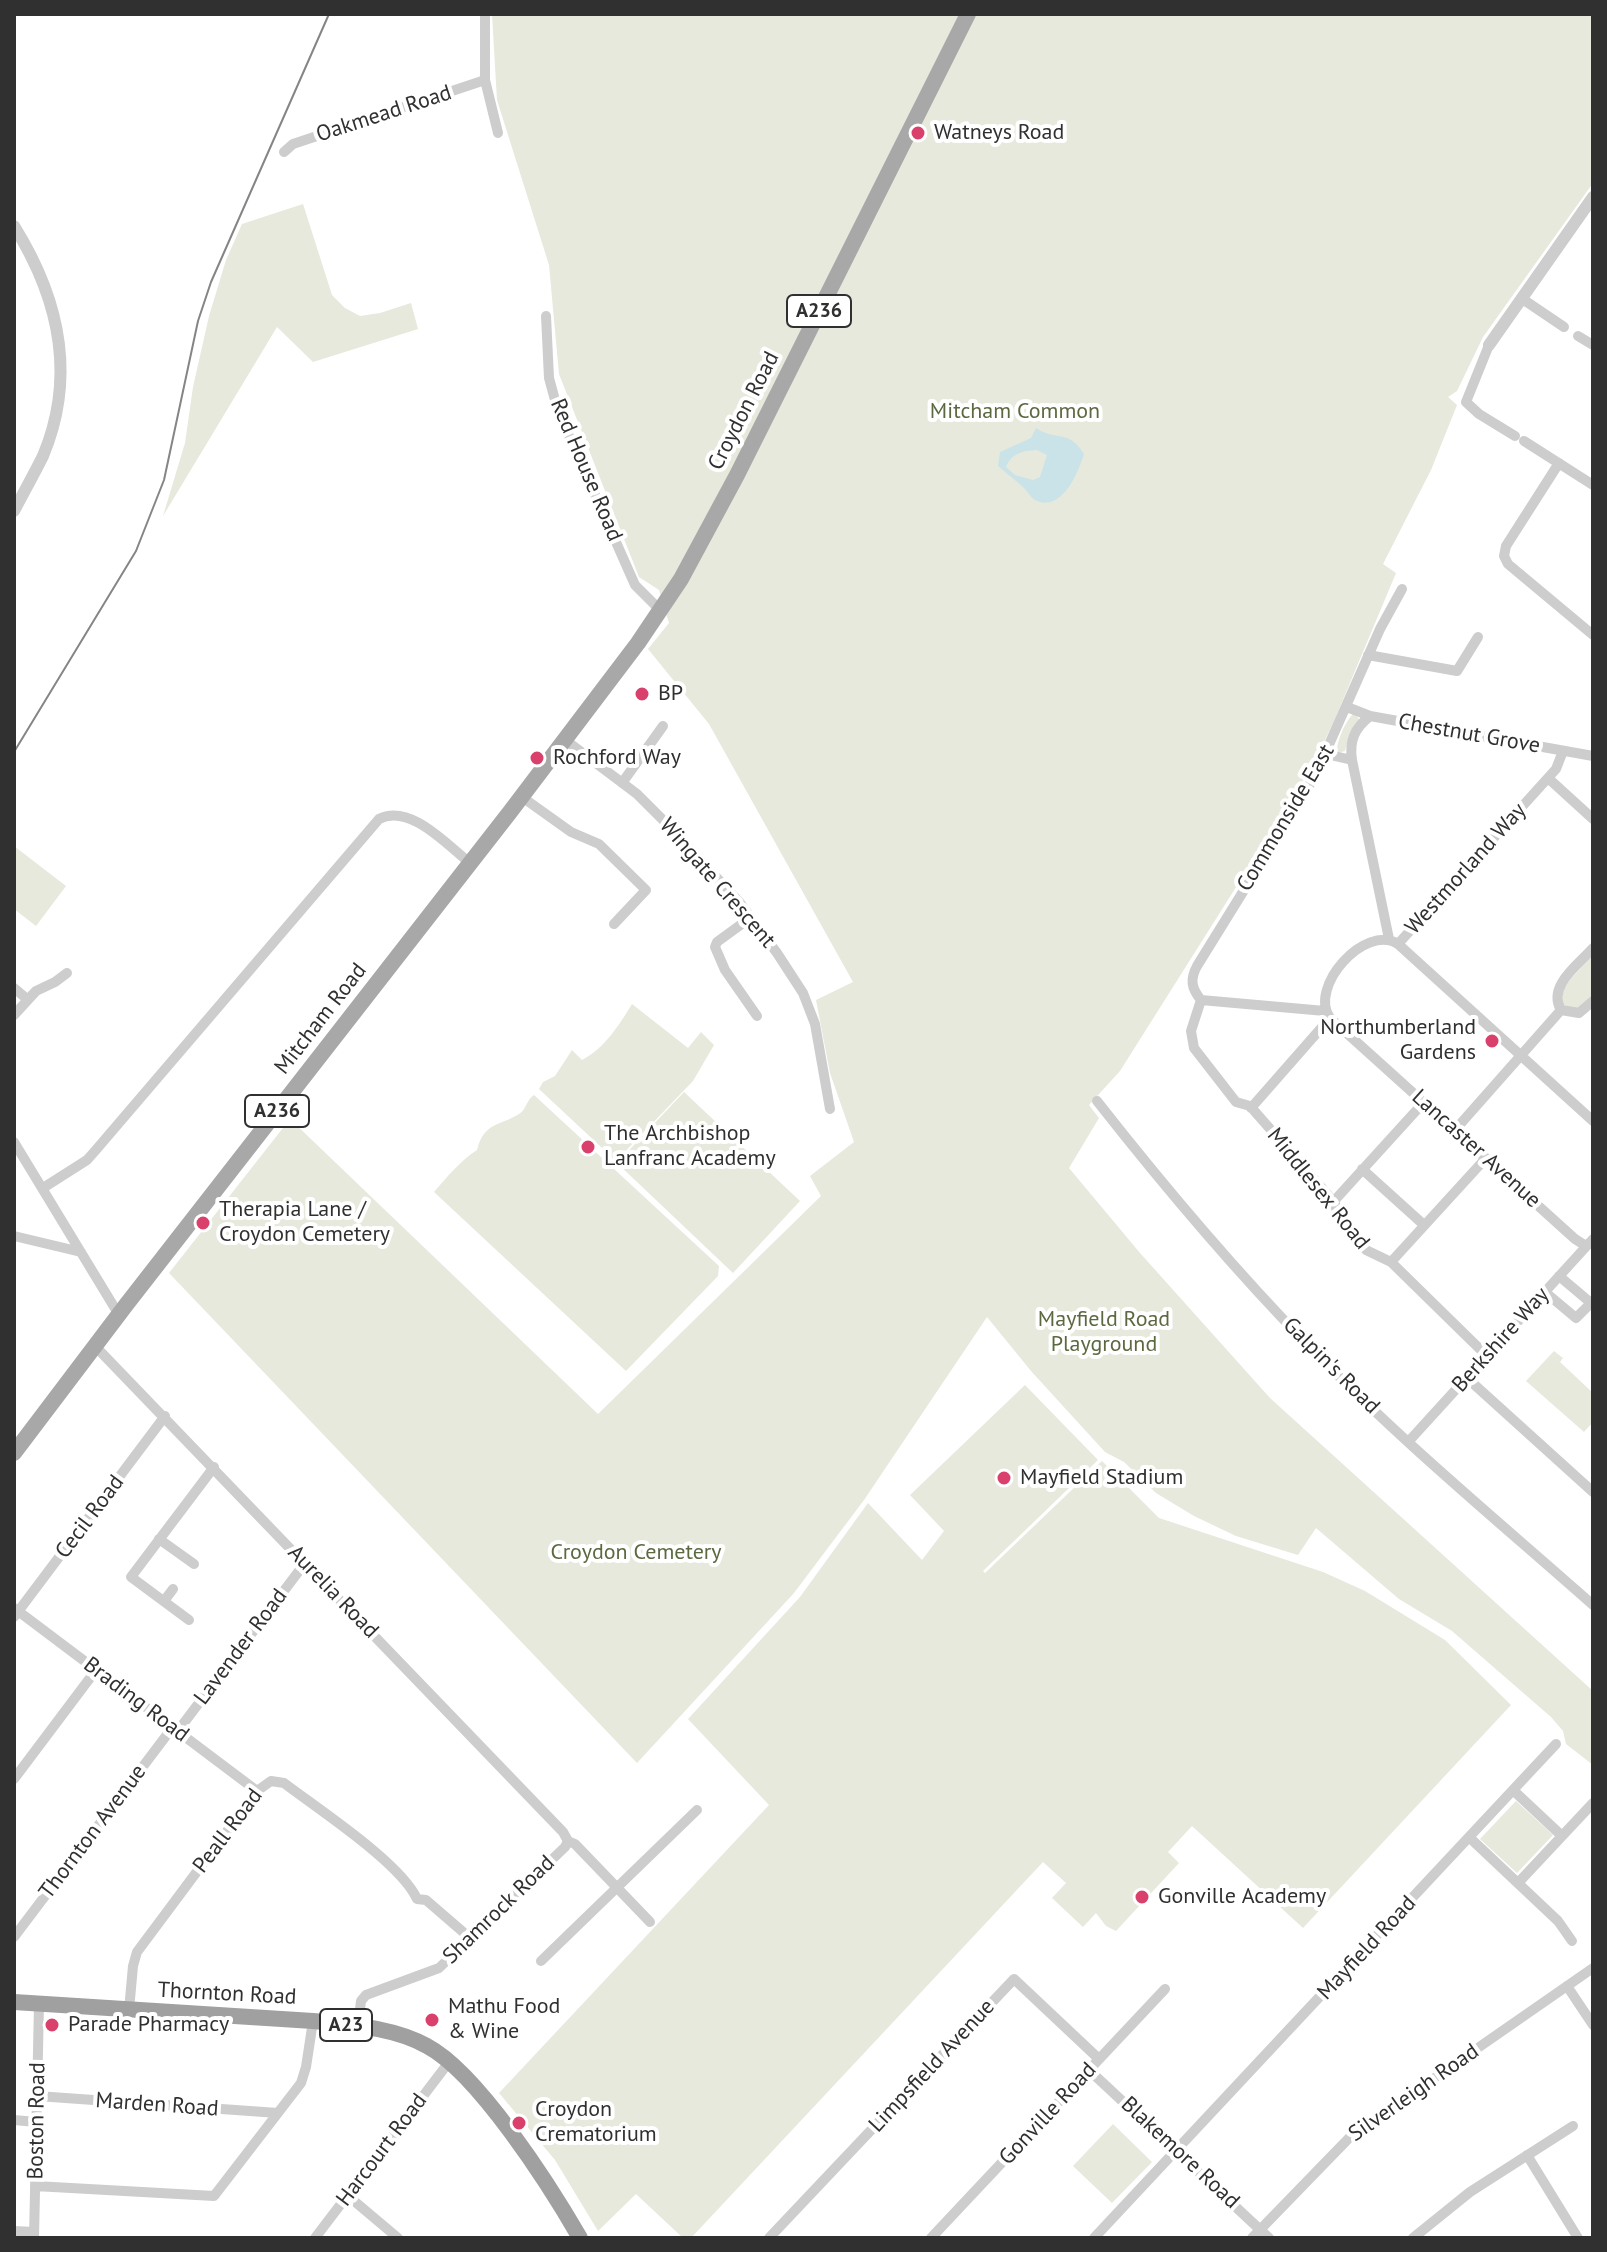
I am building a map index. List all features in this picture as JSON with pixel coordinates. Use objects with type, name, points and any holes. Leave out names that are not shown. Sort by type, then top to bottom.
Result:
[{"type":"highway","name":"Thornton Road","points":[[14,2002],[313,2021],[358,2026],[412,2039],[449,2062],[475,2087],[501,2120],[575,2236]]},
{"type":"main road","name":"Croydon Road","points":[[661,611],[731,487],[968,14]]},
{"type":"main road","name":"Mitcham Road","points":[[14,1453],[522,797],[661,611]]},
{"type":"street","points":[[485,14],[485,80],[498,133]]},
{"type":"street","name":"Oakmead Road","points":[[284,152],[293,144],[485,80]]},
{"type":"street","points":[[1593,197],[1489,345],[1466,402],[1479,414],[1593,485]]},
{"type":"street","points":[[14,226],[50,297],[59,336],[61,371],[56,417],[50,437],[14,511]]},
{"type":"street","points":[[1521,298],[1564,327]]},
{"type":"street","name":"Red House Road","points":[[546,316],[549,378],[558,411],[635,585],[661,611]]},
{"type":"street","points":[[1578,336],[1593,345]]},
{"type":"street","points":[[1559,463],[1506,546],[1504,556],[1508,564],[1593,635]]},
{"type":"street","name":"Commonside East","points":[[1201,1000],[1192,986],[1192,975],[1326,754],[1368,655],[1402,589]]},
{"type":"street","points":[[1368,655],[1457,671],[1478,637]]},
{"type":"street","name":"Chestnut Grove","points":[[1347,707],[1370,716],[1593,756]]},
{"type":"street","points":[[1370,716],[1355,731],[1351,741],[1352,760],[1394,942],[1593,1121]]},
{"type":"street","points":[[622,783],[663,726]]},
{"type":"street","name":"Wingate Crescent","points":[[564,739],[622,783],[688,845],[786,965],[809,1006],[820,1042],[830,1109]]},
{"type":"street","name":"Westmorland Way","points":[[1251,1108],[1328,1014],[1328,987],[1341,964],[1361,947],[1379,940],[1394,942],[1548,778],[1559,765],[1563,751]]},
{"type":"street","points":[[1326,754],[1352,760]]},
{"type":"street","points":[[1548,778],[1593,819]]},
{"type":"street","points":[[522,797],[571,832],[599,844],[650,893],[614,924]]},
{"type":"street","points":[[43,1188],[87,1160],[379,819],[391,814],[409,818],[470,863]]},
{"type":"street","points":[[750,918],[717,942],[715,947],[725,970],[757,1016]]},
{"type":"street","points":[[1561,1010],[1556,1001],[1558,989],[1593,948]]},
{"type":"street","points":[[14,1015],[27,999],[67,973]]},
{"type":"street","points":[[14,988],[27,999]]},
{"type":"street","points":[[1201,1000],[1328,1014]]},
{"type":"street","name":"Middlesex Road","points":[[1201,1000],[1191,1031],[1194,1048],[1236,1102],[1251,1108],[1334,1201],[1339,1220],[1356,1240],[1371,1254],[1391,1262],[1487,1356]]},
{"type":"street","points":[[1561,1010],[1579,1013],[1593,1001]]},
{"type":"street","points":[[1455,1130],[1561,1010]]},
{"type":"street","name":"Lancaster Avenue","points":[[1328,1014],[1486,1158],[1590,1242]]},
{"type":"street","name":"Galpin's Road","points":[[1097,1101],[1165,1186],[1325,1363],[1593,1605]]},
{"type":"street","points":[[1334,1201],[1424,1102]]},
{"type":"street","points":[[14,1142],[119,1315]]},
{"type":"street","points":[[1391,1262],[1486,1158]]},
{"type":"street","points":[[1362,1169],[1424,1225]]},
{"type":"street","points":[[14,1236],[81,1252]]},
{"type":"street","name":"Berkshire Way","points":[[1409,1441],[1590,1242]]},
{"type":"street","points":[[1545,1292],[1576,1318],[1591,1303],[1559,1276]]},
{"type":"street","name":"Aurelia Road","points":[[95,1346],[562,1830],[568,1841],[575,1844],[650,1922]]},
{"type":"street","points":[[1467,1378],[1593,1492]]},
{"type":"street","name":"Cecil Road","points":[[15,1612],[165,1416]]},
{"type":"street","points":[[189,1620],[131,1577],[214,1467]]},
{"type":"street","points":[[159,1539],[194,1564]]},
{"type":"street","name":"Lavender Road","points":[[174,1730],[305,1563]]},
{"type":"street","points":[[164,1601],[173,1589]]},
{"type":"street","name":"Brading Road","points":[[15,1612],[257,1791]]},
{"type":"street","points":[[14,1779],[96,1670]]},
{"type":"street","name":"Thornton Avenue","points":[[14,1937],[174,1730]]},
{"type":"street","name":"Mayfield Road","points":[[1094,2238],[1556,1744]]},
{"type":"street","name":"Peall Road","points":[[129,2010],[137,1952],[257,1791],[271,1781],[284,1783],[394,1868],[412,1888],[417,1899],[426,1900],[470,1938]]},
{"type":"street","points":[[1514,1791],[1562,1836]]},
{"type":"street","points":[[1518,1883],[1593,1803]]},
{"type":"street","points":[[541,1961],[697,1810]]},
{"type":"street","points":[[1470,1838],[1558,1921],[1572,1941]]},
{"type":"street","name":"Shamrock Road","points":[[358,2026],[361,2001],[366,1995],[435,1970],[568,1841]]},
{"type":"street","name":"Silverleigh Road","points":[[1252,2238],[1351,2136],[1567,1986],[1590,1966]]},
{"type":"street","name":"Limpsfield Avenue","points":[[769,2238],[1014,1979],[1099,2059]]},
{"type":"street","points":[[1567,1986],[1593,2025]]},
{"type":"street","name":"Gonville Road","points":[[931,2238],[1165,1989]]},
{"type":"street","name":"Boston Road","points":[[34,2235],[39,2004]]},
{"type":"street","points":[[35,2186],[214,2196],[303,2079],[313,2021]]},
{"type":"street","name":"Harcourt Road","points":[[315,2238],[449,2062]]},
{"type":"street","name":"Blakemore Road","points":[[1089,2070],[1269,2238]]},
{"type":"street","name":"Marden Road","points":[[37,2096],[278,2113]]},
{"type":"street","points":[[14,2120],[36,2122]]},
{"type":"street","points":[[1413,2238],[1470,2192],[1573,2126]]},
{"type":"street","points":[[1527,2155],[1578,2238]]},
{"type":"street","points":[[347,2195],[398,2238]]},
{"type":"street","points":[[14,2231],[34,2235]]},
{"type":"green space","name":"Mitcham Common","points":[[492,14],[1593,14],[1593,183],[1483,337],[1457,391],[1448,397],[1457,405],[1431,470],[1383,564],[1396,573],[1313,765],[1120,1071],[1089,1105],[1099,1118],[1069,1168],[1140,1253],[1270,1398],[1593,1691],[1593,1765],[1566,1744],[1563,1731],[1551,1717],[1452,1631],[1399,1599],[1316,1528],[1298,1555],[1236,1536],[1156,1493],[1124,1462],[1105,1452],[1031,1371],[987,1317],[864,1500],[794,1593],[637,1763],[169,1273],[290,1119],[598,1414],[821,1196],[810,1176],[854,1142],[830,1073],[816,1000],[853,982],[709,724],[648,649],[669,623],[659,590],[639,577],[559,374],[549,265],[497,100]]},
{"type":"green space","points":[[303,204],[332,295],[345,308],[360,316],[411,303],[418,329],[313,362],[277,327],[163,516],[185,443],[193,387],[209,316],[226,260],[242,224]]},
{"type":"green space","points":[[1354,713],[1360,720],[1350,732],[1345,751],[1337,753],[1342,732]]},
{"type":"green space","points":[[14,846],[66,886],[36,926],[14,909]]},
{"type":"green space","points":[[1593,954],[1593,995],[1581,1008],[1569,1009],[1563,1004],[1562,989]]},
{"type":"green space","points":[[632,1004],[688,1048],[701,1032],[714,1045],[693,1081],[616,1161],[539,1089],[543,1082],[555,1076],[572,1050],[582,1060],[598,1049],[617,1028]]},
{"type":"green space","points":[[684,1092],[800,1201],[733,1273],[617,1163]]},
{"type":"green space","points":[[534,1095],[719,1266],[718,1276],[626,1371],[434,1192],[477,1150],[488,1129],[519,1114]]},
{"type":"green space","points":[[1554,1351],[1563,1358],[1560,1362],[1593,1393],[1593,1422],[1584,1432],[1526,1381]]},
{"type":"green space","points":[[1025,1385],[1098,1460],[983,1571],[985,1573],[1102,1461],[1159,1518],[1323,1572],[1365,1591],[1445,1640],[1511,1705],[1303,1928],[1192,1826],[1168,1852],[1179,1863],[1116,1931],[1106,1926],[1096,1913],[1083,1927],[1052,1898],[1066,1883],[1043,1862],[691,2238],[683,2238],[636,2194],[598,2231],[555,2160],[499,2093],[769,1805],[688,1719],[800,1597],[868,1503],[922,1560],[944,1531],[910,1495]]},
{"type":"green space","points":[[1516,1801],[1553,1835],[1517,1873],[1480,1839]]},
{"type":"green space","points":[[1113,2124],[1152,2162],[1112,2203],[1073,2166]]},
{"type":"water","points":[[1036,428],[1073,441],[1084,454],[1067,489],[1053,501],[1045,503],[1035,500],[998,466],[1000,452],[1031,438]],"holes":[[[1037,450],[1047,455],[1040,477],[1033,480],[1015,475],[1006,467],[1014,456],[1022,452]]]},
{"type":"tram line","points":[[14,752],[136,551],[164,480],[198,321],[211,282],[329,14]]},
{"type":"place","name":"Watneys Road","points":[[918,133]]},
{"type":"place","name":"BP","points":[[642,694]]},
{"type":"place","name":"Rochford Way","points":[[537,758]]},
{"type":"place","name":"Northumberland Gardens","points":[[1492,1041]]},
{"type":"place","name":"The Archbishop Lanfranc Academy","points":[[588,1147]]},
{"type":"place","name":"Therapia Lane / Croydon Cemetery","points":[[203,1223]]},
{"type":"place","name":"Mayfield Stadium","points":[[1004,1478]]},
{"type":"place","name":"Gonville Academy","points":[[1142,1897]]},
{"type":"place","name":"Mathu Food & Wine","points":[[432,2020]]},
{"type":"place","name":"Parade Pharmacy","points":[[52,2025]]},
{"type":"place","name":"Croydon Crematorium","points":[[519,2123]]},
{"type":"park label","name":"Mayfield Road Playground","points":[[1104,1332]]},
{"type":"park label","name":"Croydon Cemetery","points":[[636,1553]]}]
